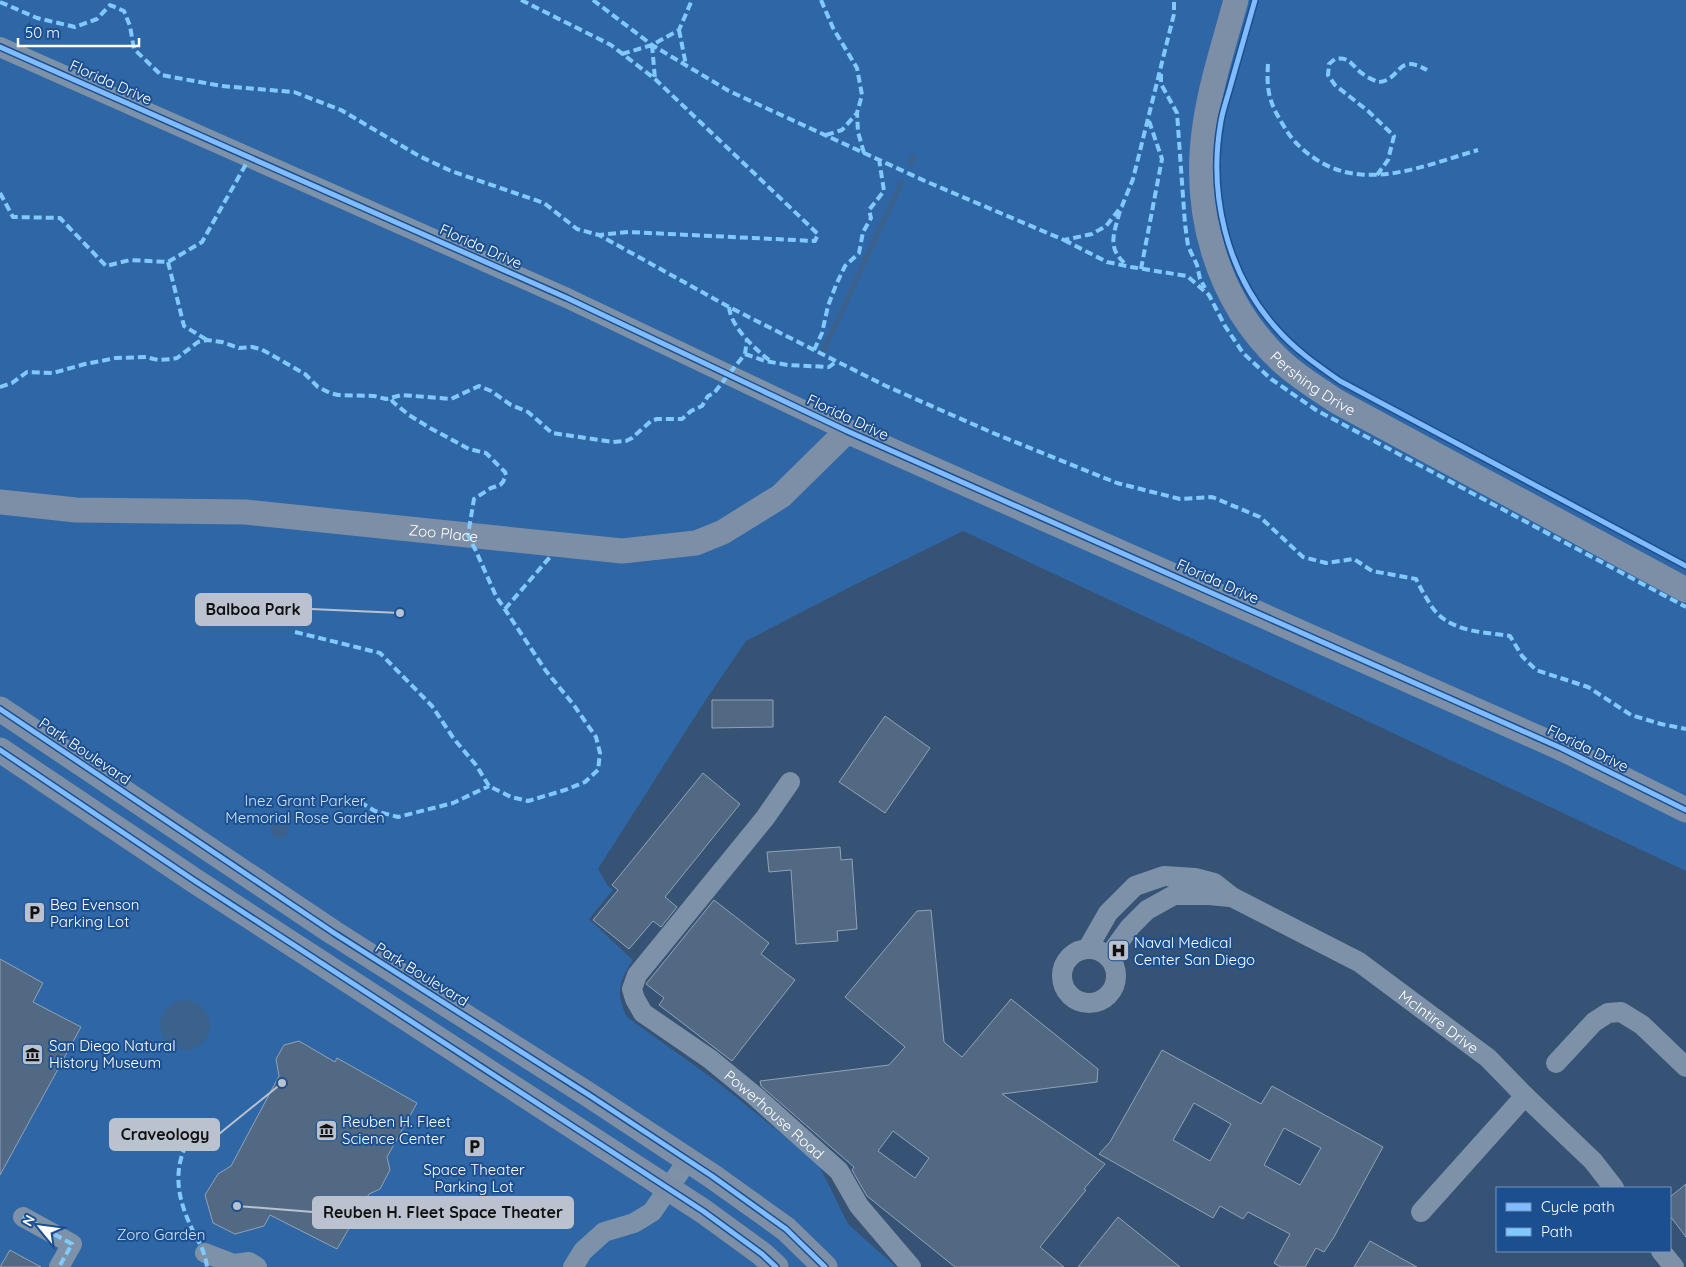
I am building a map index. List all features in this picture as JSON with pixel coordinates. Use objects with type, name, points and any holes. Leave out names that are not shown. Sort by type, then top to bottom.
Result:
[{"type":"main road","name":"Pershing Drive","points":[[1236,0],[1210,96],[1201,164],[1201,188],[1206,228],[1217,266],[1234,301],[1253,330],[1280,360],[1307,382],[1336,400],[1686,590]]},
{"type":"main road","name":"Zoo Place","points":[[0,502],[76,510],[245,512],[622,551],[696,543],[723,532],[782,496],[847,431]]},
{"type":"main road","name":"Florida Drive","points":[[847,431],[1561,748],[1686,810]]},
{"type":"main road","name":"Park Boulevard","points":[[0,710],[334,933],[688,1160],[786,1229],[825,1267]]},
{"type":"main road","points":[[0,750],[268,929],[669,1188],[755,1249],[776,1267]]},
{"type":"street","name":"Florida Drive","points":[[0,47],[567,298],[847,431]]},
{"type":"street","name":"Powerhouse Road","points":[[790,782],[764,818],[636,975],[632,989],[634,999],[643,1013],[710,1059],[755,1096],[839,1171],[860,1206],[911,1267]]},
{"type":"street","name":"McIntire Drive","points":[[1088,948],[1108,912],[1134,886],[1164,876],[1195,878],[1214,883],[1232,897],[1358,962],[1488,1058],[1593,1160],[1613,1187]]},
{"type":"street","name":"McIntire Drive","points":[[1108,957],[1130,928],[1147,910],[1174,895],[1232,897]]},
{"type":"street","points":[[1088,948],[1097,950],[1108,957],[1114,965],[1116,974],[1115,983],[1109,994],[1102,1000],[1084,1003],[1068,993],[1061,975],[1063,966],[1068,958],[1078,951],[1088,948]]},
{"type":"street","points":[[1556,1063],[1594,1022],[1608,1013],[1621,1012],[1642,1026],[1686,1067]]},
{"type":"street","points":[[1421,1212],[1525,1096]]},
{"type":"street","points":[[573,1267],[583,1251],[597,1236],[610,1229],[634,1223],[646,1217],[656,1207],[688,1160]]},
{"type":"street","points":[[23,1217],[72,1244],[59,1267]]},
{"type":"street","points":[[1662,1252],[1674,1267]]},
{"type":"street","points":[[205,1253],[234,1264],[249,1262],[257,1267]]},
{"type":"green space","points":[[0,0],[1686,0],[1686,871],[963,531],[746,641],[703,704],[598,869],[608,886],[613,890],[589,919],[633,960],[624,974],[620,987],[621,1001],[627,1017],[716,1081],[818,1163],[848,1224],[896,1267],[0,1267]]},
{"type":"shaded area","points":[[280,821],[286,824],[289,830],[286,836],[280,839],[274,836],[271,830],[274,824]]},
{"type":"shaded area","points":[[185,1000],[195,1002],[203,1007],[208,1015],[210,1025],[208,1035],[203,1043],[195,1048],[185,1050],[175,1048],[167,1043],[162,1035],[160,1025],[162,1015],[167,1007],[175,1002]]},
{"type":"building","points":[[712,700],[773,700],[773,727],[712,728]]},
{"type":"building","points":[[885,716],[930,748],[885,813],[839,782]]},
{"type":"building","points":[[703,773],[740,804],[665,897],[677,907],[661,927],[653,921],[629,949],[593,920],[618,890],[612,885]]},
{"type":"building","points":[[840,847],[841,860],[852,859],[857,929],[837,931],[838,941],[796,944],[791,870],[769,872],[767,852]]},
{"type":"building","points":[[714,900],[769,943],[761,954],[795,980],[732,1061],[659,1005],[664,998],[646,984]]},
{"type":"building","points":[[931,910],[944,1042],[962,1057],[1011,999],[1098,1069],[1097,1082],[1002,1094],[1105,1164],[1040,1247],[1064,1267],[955,1267],[867,1196],[852,1170],[854,1167],[761,1086],[760,1081],[889,1065],[905,1047],[845,997],[917,911]],"holes":[[[893,1131],[929,1158],[915,1178],[878,1151]]]},
{"type":"building","name":"San Diego Natural History Museum","points":[[0,959],[43,983],[33,1002],[81,1027],[0,1175]]},
{"type":"building","name":"Reuben H. Fleet Science Center","points":[[299,1041],[335,1062],[337,1058],[417,1103],[387,1157],[390,1170],[380,1189],[369,1194],[337,1249],[270,1215],[264,1226],[235,1234],[213,1223],[205,1195],[218,1174],[231,1166],[279,1076],[276,1059],[284,1045]]},
{"type":"building","points":[[1162,1050],[1261,1104],[1272,1086],[1383,1147],[1324,1252],[1316,1248],[1305,1267],[1281,1267],[1274,1263],[1290,1234],[1248,1212],[1243,1219],[1220,1206],[1213,1218],[1099,1154],[1110,1142]],"holes":[[[1194,1103],[1231,1124],[1210,1161],[1173,1140]],[[1284,1128],[1321,1148],[1300,1185],[1264,1165]]]},
{"type":"building","points":[[1686,1184],[1686,1237],[1671,1217],[1671,1196]]},
{"type":"building","points":[[1118,1217],[1180,1267],[1078,1267]]},
{"type":"building","points":[[1370,1241],[1417,1267],[1354,1267]]},
{"type":"building","points":[[10,1250],[17,1254],[41,1267],[0,1267]]},
{"type":"waterway","points":[[910,164],[913,156]]},
{"type":"waterway","points":[[822,354],[901,183]]},
{"type":"marked path","points":[[521,0],[611,45],[655,79],[818,234],[815,241],[628,232],[599,235]]},
{"type":"marked path","points":[[593,0],[652,45],[729,91],[925,181],[1064,240],[1092,234],[1106,226],[1122,206],[1133,179],[1174,14],[1174,0]]},
{"type":"marked path","points":[[622,54],[652,45],[679,30],[692,0]]},
{"type":"marked path","points":[[821,0],[833,28],[857,68],[862,95],[857,113],[858,132],[864,153]]},
{"type":"marked path","points":[[0,2],[37,18],[75,27],[97,19],[110,5],[124,11],[130,26],[134,49],[161,75],[222,86],[294,92],[341,110],[419,156],[451,171],[544,203],[577,229],[599,235],[729,307],[886,386],[993,433],[1117,483],[1180,499],[1212,497],[1260,517],[1303,557],[1326,563],[1354,559],[1372,571],[1416,579],[1432,607],[1448,622],[1478,632],[1510,636],[1522,656],[1536,670],[1588,687],[1631,715],[1686,729]]},
{"type":"marked path","points":[[679,30],[686,65]]},
{"type":"marked path","points":[[652,45],[655,79]]},
{"type":"marked path","points":[[1377,175],[1388,160],[1394,136],[1368,111],[1335,85],[1328,75],[1329,64],[1335,59],[1345,59],[1359,71],[1378,82],[1386,80],[1409,64],[1417,65],[1427,70]]},
{"type":"marked path","points":[[1268,64],[1270,98],[1285,128],[1305,152],[1333,168],[1353,174],[1395,173],[1478,150]]},
{"type":"marked path","points":[[1161,74],[1161,84],[1177,113],[1188,246],[1205,288]]},
{"type":"marked path","points":[[826,135],[842,130],[857,113]]},
{"type":"marked path","points":[[1141,269],[1162,159],[1148,118]]},
{"type":"marked path","points":[[0,193],[13,217],[60,218],[106,266],[130,260],[168,262],[202,242],[250,157]]},
{"type":"marked path","points":[[814,350],[822,333],[828,306],[836,285],[845,266],[859,253],[863,232],[871,218],[869,210],[884,191],[879,159]]},
{"type":"marked path","points":[[1120,211],[1113,240],[1116,253],[1127,265]]},
{"type":"marked path","points":[[1064,240],[1107,262],[1187,276],[1209,295],[1225,326],[1243,353],[1271,379],[1316,410],[1686,607]]},
{"type":"marked path","points":[[168,262],[184,326],[207,340]]},
{"type":"marked path","points":[[729,307],[734,322],[739,329],[750,343],[769,360]]},
{"type":"marked path","points":[[0,387],[12,383],[27,372],[53,373],[116,358],[146,357],[158,360],[177,358],[198,342],[207,340],[222,342],[239,348],[252,347],[261,349],[305,374],[318,387],[338,395],[374,396],[386,399],[402,395],[451,399],[479,386],[491,391],[511,405],[528,412],[552,433],[613,442],[626,441],[632,438],[651,421],[657,419],[682,419],[691,411],[702,406],[708,396],[714,393],[745,354],[747,339]]},
{"type":"marked path","points":[[745,354],[765,361],[788,365],[829,367],[837,361]]},
{"type":"marked path","points":[[295,632],[380,653],[432,706],[454,739],[476,765],[489,786],[511,797],[528,801],[565,790],[585,782],[598,770],[600,753],[596,737],[573,704],[546,671],[496,596],[468,535],[474,499],[491,488],[500,485],[506,475],[505,472],[486,453],[469,449],[430,428],[409,415],[393,402],[391,398]]},
{"type":"marked path","points":[[505,609],[550,557]]},
{"type":"marked path","points":[[360,802],[375,811],[398,817],[453,803],[489,786]]},
{"type":"marked path","points":[[186,1145],[179,1167],[179,1188],[184,1210],[202,1248],[207,1267]]},
{"type":"marked path","points":[[23,1217],[72,1244],[59,1267]]},
{"type":"cycle path","points":[[1255,0],[1222,116],[1217,176],[1225,230],[1233,257],[1244,282],[1259,306],[1290,343],[1340,381],[1686,566]]},
{"type":"cycle path","points":[[0,47],[567,298],[847,431],[1561,748],[1686,810]]},
{"type":"cycle path","points":[[0,709],[334,933],[589,1095],[712,1176],[786,1229],[825,1267]]},
{"type":"cycle path","points":[[0,750],[195,881],[703,1211],[762,1254],[776,1267]]},
{"type":"place","name":"Balboa Park","points":[[400,613]]},
{"type":"place","name":"Bea Evenson Parking Lot","points":[[34,913]]},
{"type":"place","name":"Naval Medical Center San Diego","points":[[1118,951]]},
{"type":"place","name":"San Diego Natural History Museum","points":[[33,1054]]},
{"type":"place","name":"Craveology","points":[[282,1083]]},
{"type":"place","name":"Reuben H. Fleet Science Center","points":[[326,1130]]},
{"type":"place","name":"Space Theater Parking Lot","points":[[474,1146]]},
{"type":"place","name":"Reuben H. Fleet Space Theater","points":[[237,1206]]},
{"type":"park label","name":"Inez Grant Parker Memorial Rose Garden","points":[[305,808]]},
{"type":"park label","name":"Zoro Garden","points":[[161,1234]]}]
